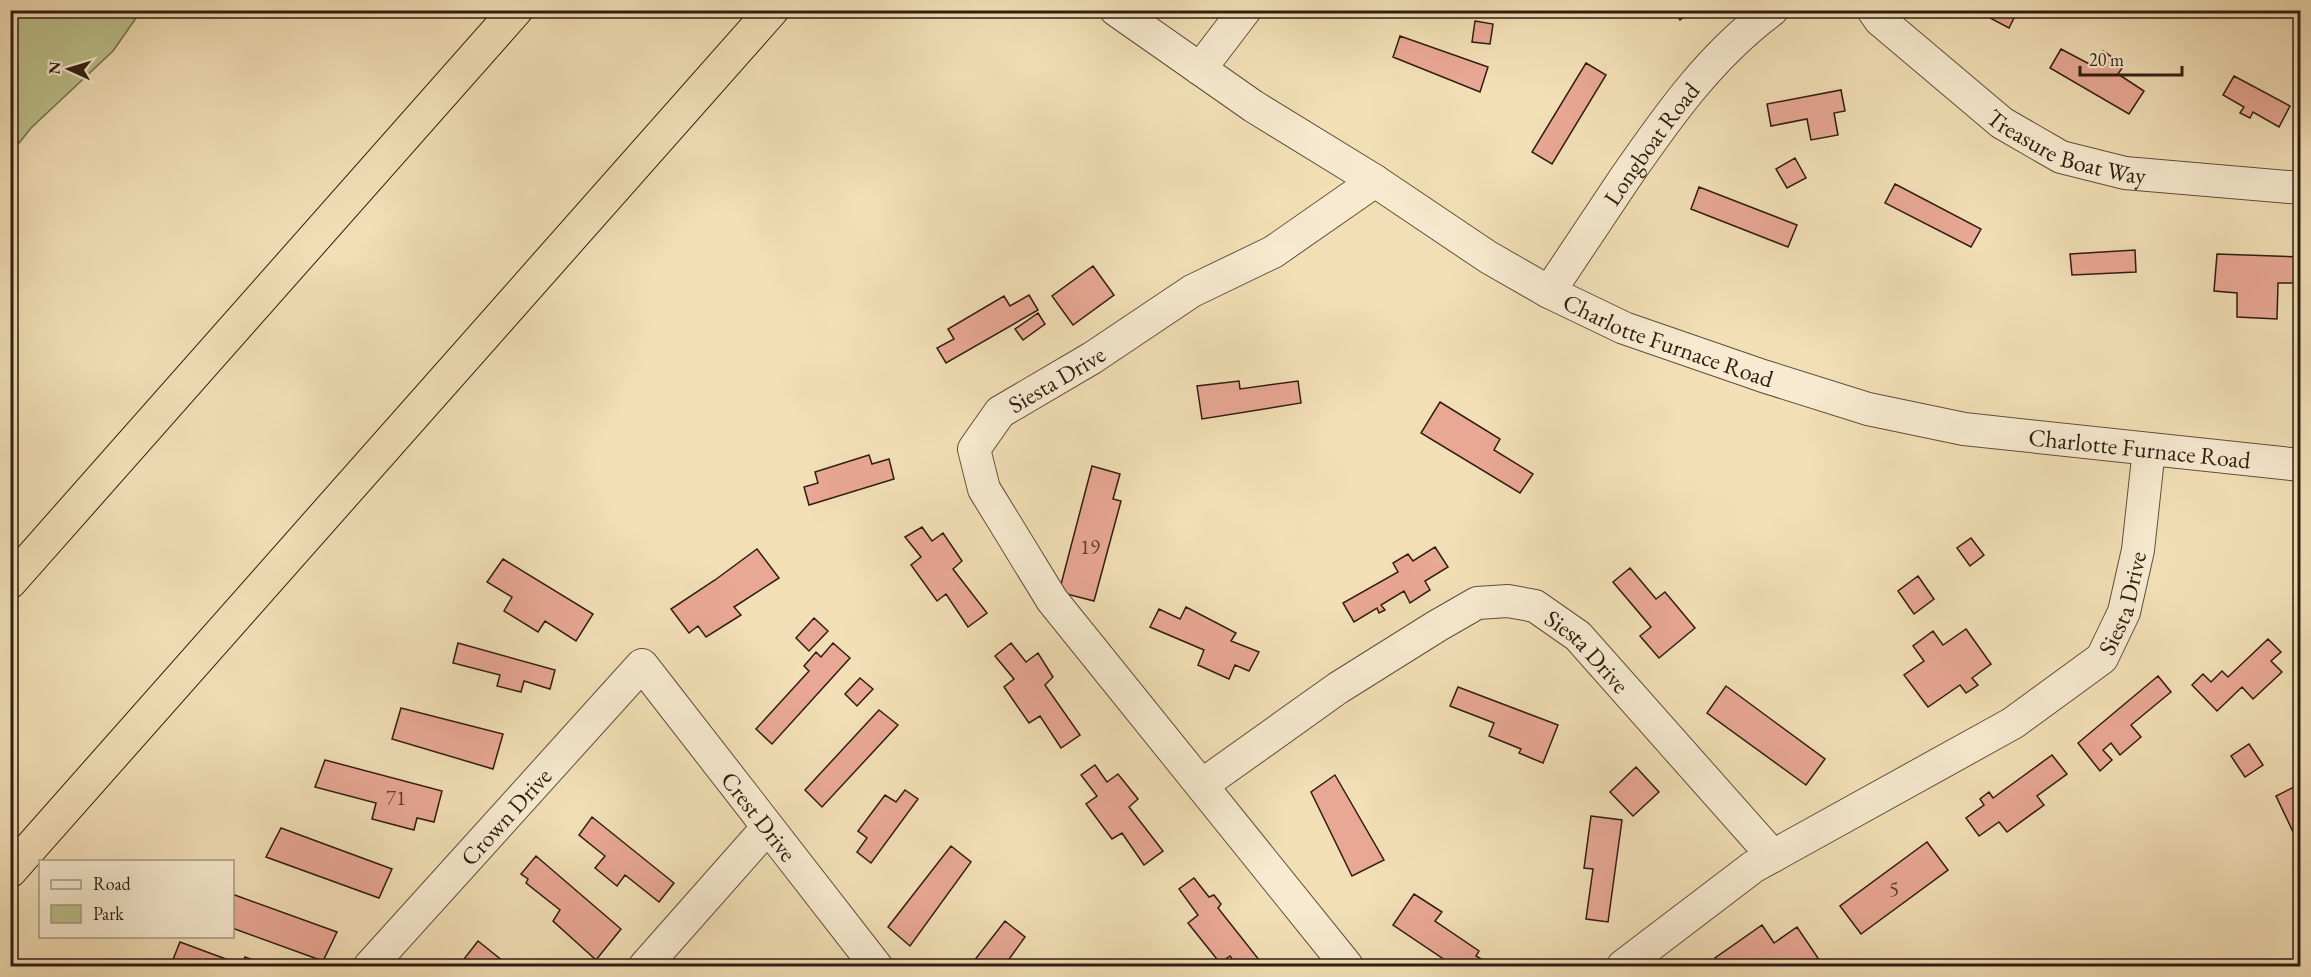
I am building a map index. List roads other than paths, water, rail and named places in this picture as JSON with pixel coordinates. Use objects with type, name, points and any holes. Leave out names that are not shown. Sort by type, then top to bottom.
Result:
[{"type":"highway","points":[[10,582],[516,10]]},
{"type":"highway","points":[[10,871],[772,10]]},
{"type":"street","name":"Charlotte Furnace Road","points":[[1116,10],[1253,106],[1375,181],[1488,257],[1549,292],[1624,328],[1868,409],[1964,429],[2301,465]]},
{"type":"street","points":[[1200,69],[1245,10]]},
{"type":"street","name":"Longboat Road","points":[[1549,292],[1664,121],[1689,89],[1722,51],[1772,10]]},
{"type":"street","name":"Treasure Boat Way","points":[[1873,10],[1880,20],[2002,123],[2061,157],[2126,172],[2301,188]]},
{"type":"street","name":"Siesta Drive","points":[[1347,966],[1052,600],[984,489],[974,449],[1000,412],[1092,358],[1192,291],[1273,252],[1375,181]]},
{"type":"street","name":"Siesta Drive","points":[[1623,966],[1753,867],[2013,723],[2102,658],[2124,612],[2138,550],[2149,449]]},
{"type":"street","name":"Siesta Drive","points":[[1202,785],[1338,688],[1437,626],[1477,603],[1508,601],[1535,606],[1578,636],[1773,856]]},
{"type":"street","name":"Crest Drive","points":[[642,665],[876,966]]},
{"type":"street","name":"Crown Drive","points":[[370,966],[642,665]]},
{"type":"street","points":[[645,966],[767,828]]}]
